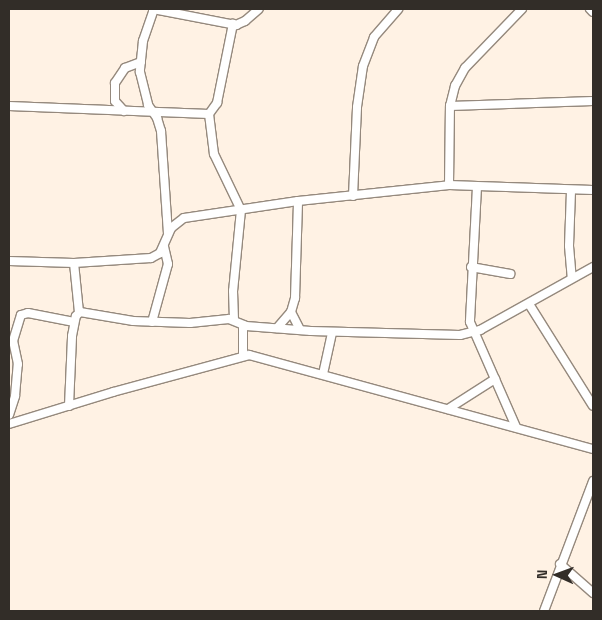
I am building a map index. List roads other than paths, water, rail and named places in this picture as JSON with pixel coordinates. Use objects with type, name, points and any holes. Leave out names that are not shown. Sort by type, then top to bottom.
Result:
[{"type":"street","points":[[9,261],[74,263],[152,258],[159,255],[168,233],[161,131],[158,118],[152,110],[140,74],[143,41],[154,9],[233,24],[244,22],[259,9]]},
{"type":"street","points":[[353,196],[357,107],[363,66],[374,37],[398,9]]},
{"type":"street","points":[[449,186],[450,106],[455,86],[465,68],[520,9]]},
{"type":"street","points":[[590,9],[593,12]]},
{"type":"street","points":[[233,24],[217,103],[209,114],[214,154],[241,210],[233,291],[234,320]]},
{"type":"street","points":[[124,112],[115,101],[115,83],[125,68],[141,62]]},
{"type":"street","points":[[450,106],[593,102]]},
{"type":"street","points":[[9,106],[124,112],[152,110],[209,114]]},
{"type":"street","points":[[168,233],[184,218],[298,201],[449,186],[593,190]]},
{"type":"street","points":[[477,187],[471,267],[472,333],[516,427]]},
{"type":"street","points":[[571,190],[569,246],[572,278]]},
{"type":"street","points":[[277,328],[291,312],[298,272],[298,201]]},
{"type":"street","points":[[152,322],[168,264],[164,246]]},
{"type":"street","points":[[69,406],[74,322],[79,312],[74,263]]},
{"type":"street","points":[[471,267],[510,274]]},
{"type":"street","points":[[79,312],[152,322],[234,320],[243,325],[332,333],[472,333],[529,304],[572,278],[592,270]]},
{"type":"street","points":[[529,304],[593,406]]},
{"type":"street","points":[[291,312],[300,330]]},
{"type":"street","points":[[9,415],[15,396],[18,363],[13,350],[12,334],[24,313],[74,322]]},
{"type":"street","points":[[243,325],[243,356]]},
{"type":"street","points":[[323,374],[332,333]]},
{"type":"street","points":[[9,424],[243,356],[260,357],[593,448]]},
{"type":"street","points":[[448,409],[494,379]]},
{"type":"street","points":[[544,611],[560,564],[593,481]]},
{"type":"street","points":[[585,499],[593,504]]},
{"type":"street","points":[[560,564],[593,593]]}]
